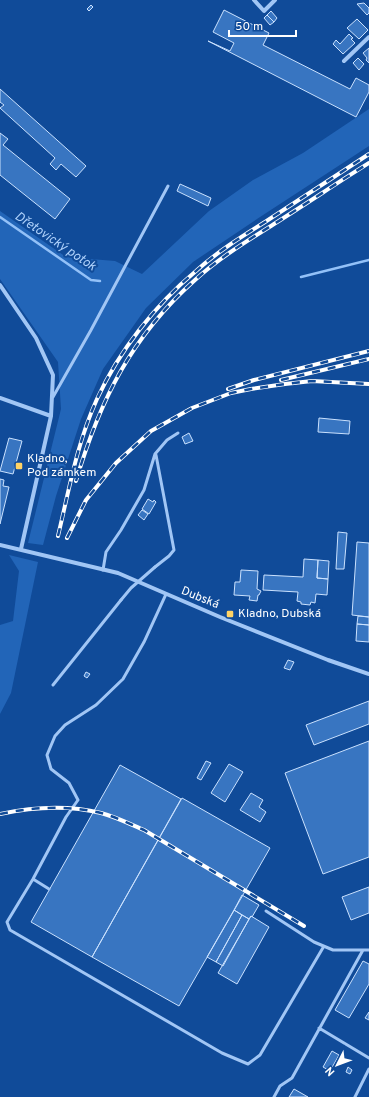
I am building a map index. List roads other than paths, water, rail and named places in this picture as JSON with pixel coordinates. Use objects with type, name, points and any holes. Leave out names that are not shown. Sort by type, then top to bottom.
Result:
[{"type":"street","points":[[254,0],[264,11],[275,0]]},
{"type":"street","points":[[344,61],[369,37]]},
{"type":"street","points":[[0,285],[36,338],[53,375],[51,416],[21,549]]},
{"type":"street","points":[[0,398],[51,416]]},
{"type":"street","name":"Dubská","points":[[0,545],[118,573],[328,660],[369,674]]},
{"type":"lane","points":[[52,398],[168,186]]},
{"type":"lane","points":[[103,570],[106,552],[121,530],[144,490],[155,454],[167,440],[178,433]]},
{"type":"lane","points":[[53,686],[131,588],[174,550],[155,454]]},
{"type":"lane","points":[[166,594],[144,642],[123,679],[96,705],[65,725],[55,736],[47,756],[51,769],[69,783],[78,800],[66,817],[33,879],[7,922],[10,930],[222,1053],[248,1064],[260,1055],[324,946]]},
{"type":"lane","points":[[33,879],[49,889]]},
{"type":"lane","points":[[266,911],[314,942],[333,950],[369,950]]},
{"type":"lane","points":[[274,1097],[280,1086],[292,1078],[363,950]]},
{"type":"lane","points":[[319,1028],[369,1058]]},
{"type":"lane","points":[[355,1097],[369,1069]]},
{"type":"waterway","name":"Dřetovický potok","points":[[0,217],[91,280],[100,281]]},
{"type":"waterway","name":"Dřetovický potok","points":[[301,277],[369,260]]},
{"type":"railway","points":[[58,536],[74,467],[84,432],[97,399],[127,346],[152,314],[181,284],[212,257],[369,154]]},
{"type":"railway","points":[[76,481],[85,451],[96,423],[120,372],[153,324],[172,302],[204,272],[223,257],[369,163]]},
{"type":"railway","points":[[228,389],[254,380],[369,351]]},
{"type":"railway","points":[[281,380],[369,359]]},
{"type":"railway","points":[[67,538],[86,500],[116,463],[151,431],[192,408],[231,393],[285,384],[312,381],[369,384]]},
{"type":"railway","points":[[0,814],[38,808],[63,808],[89,810],[112,816],[144,830],[304,926]]},
{"type":"place","name":"Kladno, Pod zámkem","points":[[19,466]]},
{"type":"place","name":"Kladno, Dubská","points":[[230,614]]}]
